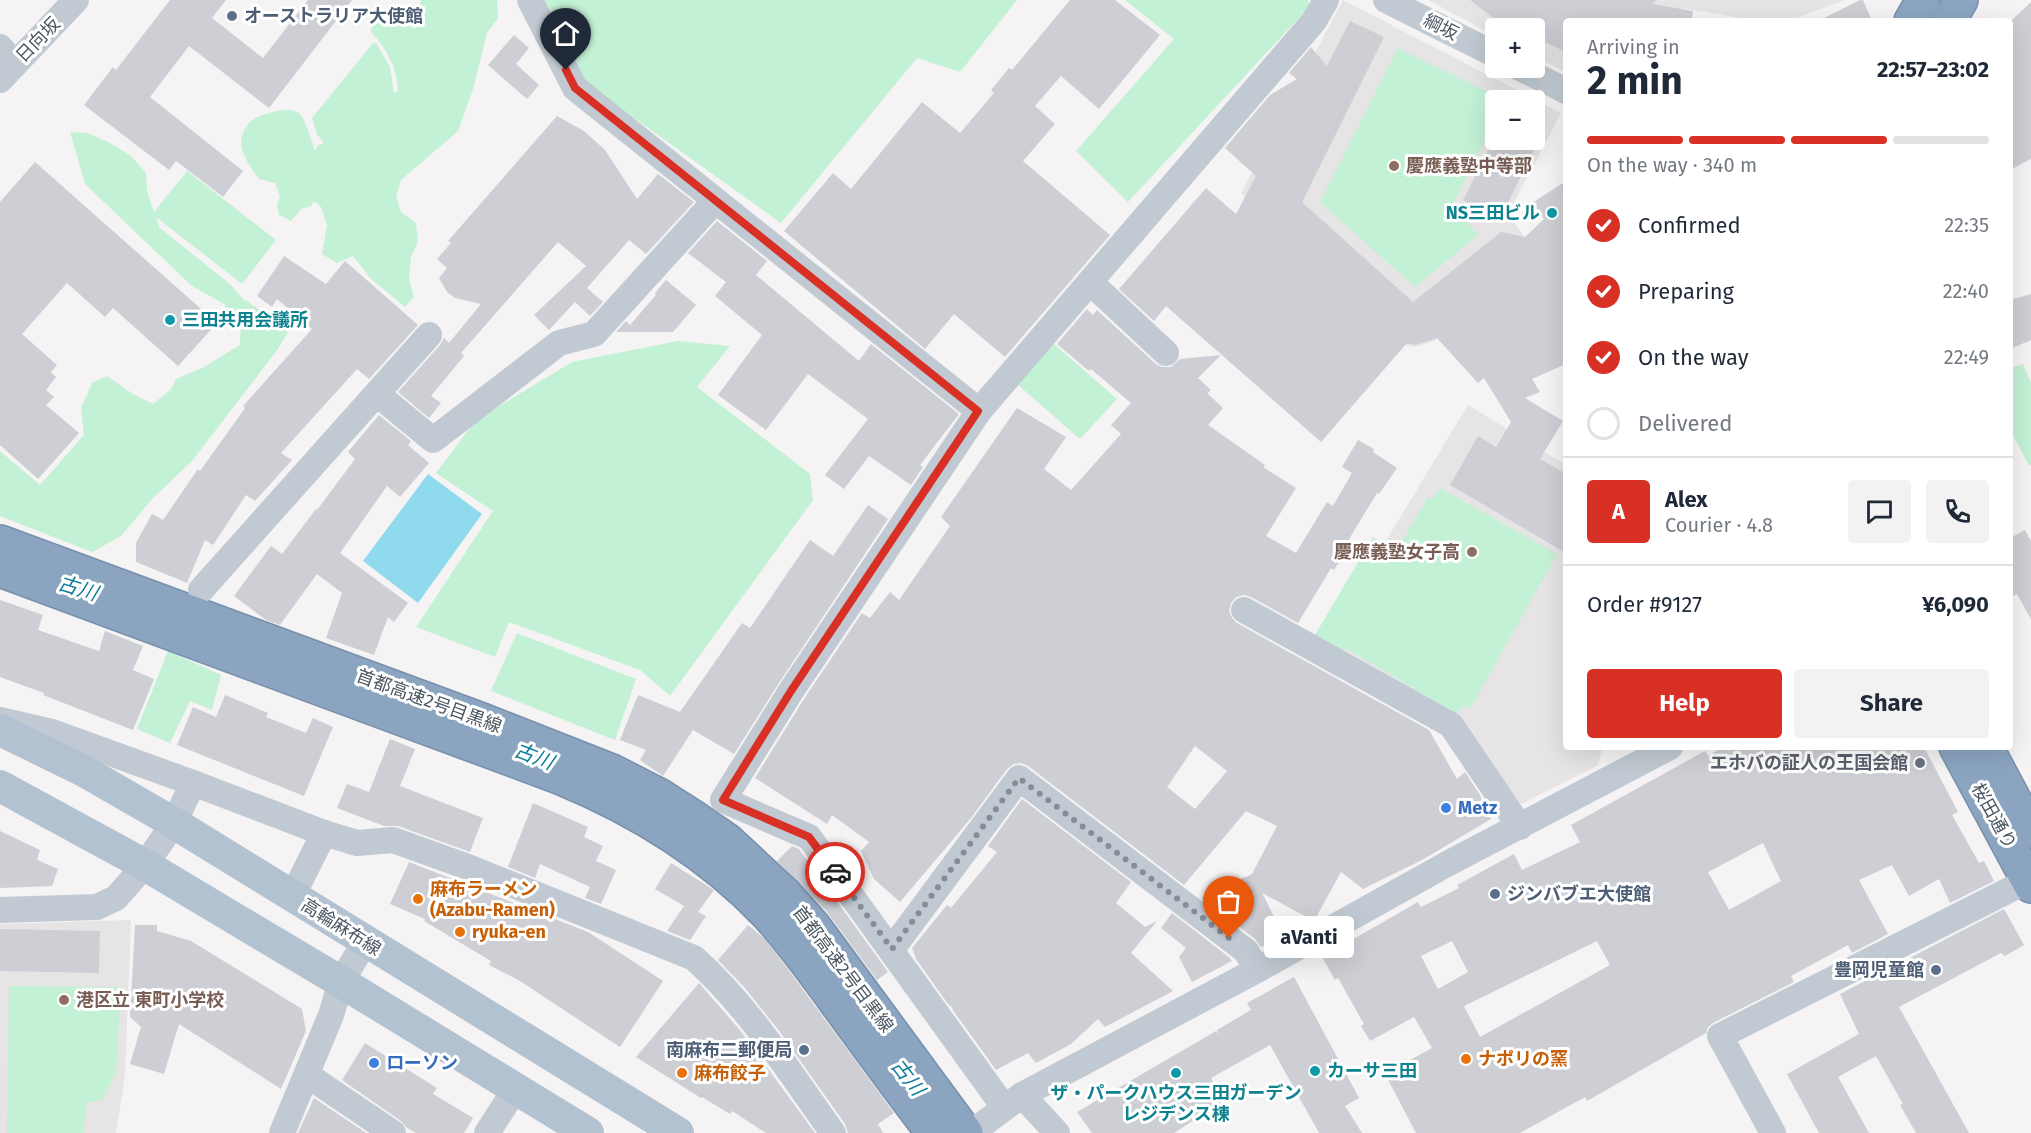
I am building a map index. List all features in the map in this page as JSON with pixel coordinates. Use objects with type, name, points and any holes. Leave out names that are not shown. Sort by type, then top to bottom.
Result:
[{"type":"highway","points":[[1913,18],[1923,0]]},
{"type":"highway","points":[[1951,18],[1961,0]]},
{"type":"highway","name":"首都高速2号目黒線","points":[[0,542],[535,740],[612,771],[669,801],[727,840],[785,894],[813,925],[972,1131]]},
{"type":"highway","name":"首都高速2号目黒線","points":[[0,570],[559,777],[645,817],[710,862],[766,914],[793,945],[933,1133]]},
{"type":"highway","name":"桜田通り","points":[[1958,750],[2030,882]]},
{"type":"highway","name":"桜田通り","points":[[1988,750],[2031,831]]},
{"type":"main road","name":"高輪麻布線","points":[[0,730],[82,770],[174,823],[678,1133]]},
{"type":"main road","points":[[0,786],[145,865],[588,1133]]},
{"type":"street","name":"日向坂","points":[[5,64],[75,0]]},
{"type":"street","points":[[530,0],[575,88],[714,202],[978,411]]},
{"type":"street","points":[[1057,1133],[1013,1101],[892,949],[809,837],[723,800],[791,691],[978,411],[1314,21],[1326,0]]},
{"type":"street","name":"綱坂","points":[[1386,0],[1485,50]]},
{"type":"street","points":[[1540,78],[1563,90]]},
{"type":"street","points":[[377,394],[434,440],[559,343],[594,334],[714,202]]},
{"type":"street","points":[[1090,282],[1166,353]]},
{"type":"street","points":[[201,590],[429,335]]},
{"type":"street","points":[[1244,610],[1451,725],[1520,827]]},
{"type":"street","points":[[0,720],[52,732],[324,833],[357,843],[393,840],[468,867],[694,958],[720,981],[742,1006],[833,1133]]},
{"type":"street","points":[[972,1131],[1013,1101],[1257,970],[1447,864],[1664,750]]},
{"type":"street","points":[[892,949],[1019,778],[1246,951],[1257,970]]},
{"type":"street","points":[[0,910],[97,907],[116,898],[145,865],[174,823],[193,783]]},
{"type":"street","points":[[292,897],[324,833]]},
{"type":"street","points":[[1773,1133],[1720,1036],[2030,882]]},
{"type":"street","points":[[282,1133],[341,982],[366,942]]},
{"type":"street","points":[[306,1075],[393,1133]]},
{"type":"street","points":[[487,1133],[516,1088]]},
{"type":"shaded area","name":"慶應義塾中等部","points":[[1343,0],[1485,74],[1485,78],[1493,78],[1517,90],[1485,90],[1485,150],[1542,150],[1508,214],[1540,259],[1434,341],[1415,347],[1393,342],[1241,193]]},
{"type":"shaded area","points":[[1428,0],[1845,0],[1796,18],[1741,18],[1682,8],[1684,18],[1563,18],[1563,71],[1545,61],[1545,18],[1485,18],[1485,31]]},
{"type":"shaded area","name":"慶應義塾中等部","points":[[1545,105],[1561,113],[1545,143]]},
{"type":"shaded area","name":"慶應義塾女子高","points":[[1468,405],[1563,463],[1563,750],[1602,750],[1597,766],[1517,806],[1460,716],[1326,640]]},
{"type":"shaded area","name":"港区立 東町小学校","points":[[131,920],[125,1075],[116,1133],[0,1133],[0,924]]},
{"type":"green space","points":[[421,0],[497,0],[498,18],[487,33],[473,89],[458,131],[401,180],[396,197],[401,212],[416,223],[418,241],[411,257],[409,279],[414,297],[405,307],[371,279],[353,256],[337,263],[322,254],[327,225],[321,207],[314,201],[311,206],[301,209],[291,221],[279,215],[277,205],[280,197],[275,183],[259,179],[245,156],[241,141],[248,124],[258,117],[288,110],[299,113],[304,120],[315,151],[318,145],[324,143],[317,134],[312,118],[373,43],[376,43],[390,67],[394,93],[398,91],[396,74],[390,59],[371,32],[372,21],[394,7],[402,19],[415,29]]},
{"type":"green space","points":[[545,0],[1017,0],[960,72],[917,58],[781,223],[588,85]]},
{"type":"green space","points":[[1125,0],[1308,0],[1309,7],[1128,202],[1076,151],[1174,39]]},
{"type":"green space","points":[[1398,48],[1485,91],[1485,140],[1452,206],[1478,235],[1415,287],[1320,202]]},
{"type":"green space","points":[[70,132],[87,133],[131,156],[146,173],[147,191],[154,212],[187,171],[276,240],[242,284],[156,217],[159,227],[232,286],[244,300],[288,332],[278,349],[192,461],[153,498],[121,536],[92,552],[0,516],[0,451],[40,485],[84,435],[81,408],[92,383],[107,376],[133,394],[153,404],[171,389],[176,379],[204,367],[240,345],[241,321],[224,306],[226,305],[192,286],[85,184]]},
{"type":"green space","points":[[678,341],[730,346],[697,387],[810,474],[813,500],[670,696],[640,670],[509,622],[495,657],[416,627],[493,511],[436,473],[476,420],[572,362]]},
{"type":"green space","points":[[1054,344],[1117,399],[1080,439],[1017,384]]},
{"type":"green space","points":[[2023,364],[2031,383],[2031,465],[2029,466],[2013,435],[2013,367]]},
{"type":"green space","points":[[1440,488],[1557,554],[1470,709],[1463,705],[1457,714],[1346,648],[1340,657],[1312,640],[1373,537],[1397,550],[1428,497],[1433,499]]},
{"type":"green space","points":[[517,633],[636,679],[615,740],[491,691]]},
{"type":"green space","points":[[168,651],[221,675],[212,710],[190,701],[170,743],[137,729]]},
{"type":"green space","points":[[9,986],[121,987],[116,1073],[103,1100],[87,1102],[83,1133],[7,1133]]},
{"type":"water","points":[[428,474],[482,514],[418,603],[363,561]]},
{"type":"building","points":[[170,0],[226,0],[212,18],[263,58],[308,0],[352,0],[269,108],[189,46],[150,97],[243,171],[223,197],[176,161],[169,170],[84,105],[113,67],[116,70]]},
{"type":"building","points":[[1070,0],[1115,0],[1160,35],[1099,109],[1061,76],[1035,106],[1055,124],[1023,161],[1110,235],[1005,357],[954,314],[925,349],[784,231],[833,173],[851,189],[922,102],[960,133],[994,93],[991,90],[1009,68],[1012,70]]},
{"type":"building","points":[[1470,0],[1656,0],[1652,4],[1693,11],[1692,18],[1563,18],[1563,51],[1545,42],[1545,18],[1493,18]]},
{"type":"building","points":[[1863,0],[1871,18],[1824,18]]},
{"type":"building","points":[[2031,2],[2031,159],[2013,168],[2013,19]]},
{"type":"building","points":[[1350,21],[1384,37],[1302,202],[1413,302],[1501,232],[1525,237],[1544,219],[1532,203],[1563,183],[1563,365],[1532,379],[1540,392],[1525,398],[1563,421],[1540,459],[1563,472],[1563,551],[1450,485],[1478,436],[1496,447],[1511,422],[1484,378],[1478,383],[1437,338],[1415,345],[1407,343],[1321,442],[1166,306],[1154,321],[1119,289],[1206,188],[1236,214],[1256,176],[1225,148],[1270,95],[1297,79],[1289,73],[1311,47],[1327,66]]},
{"type":"building","points":[[514,35],[529,48],[516,64],[539,85],[527,99],[488,65]]},
{"type":"building","points":[[557,116],[584,131],[605,150],[637,199],[658,174],[694,202],[646,254],[629,240],[587,288],[603,302],[590,316],[575,302],[549,330],[534,315],[586,266],[558,242],[461,353],[464,356],[431,396],[441,403],[429,418],[398,392],[444,338],[449,343],[481,304],[455,298],[447,292],[439,278],[447,268],[437,259],[451,243],[448,241]]},
{"type":"building","points":[[1488,150],[1534,150],[1500,219],[1463,200]]},
{"type":"building","name":"三田共用会議所","points":[[35,162],[217,323],[178,366],[113,308],[105,317],[67,283],[22,334],[57,365],[51,372],[56,377],[46,390],[54,397],[46,405],[79,433],[38,479],[0,445],[0,202]]},
{"type":"building","points":[[717,221],[767,261],[756,275],[859,361],[871,344],[959,414],[920,465],[923,467],[911,485],[869,456],[844,489],[825,475],[868,419],[808,374],[766,430],[718,395],[762,335],[715,296],[726,282],[688,253]]},
{"type":"building","points":[[284,256],[326,284],[345,261],[418,325],[369,379],[357,369],[281,453],[292,460],[255,501],[246,495],[213,545],[205,540],[187,583],[136,562],[136,543],[152,514],[163,520],[198,469],[200,471],[245,408],[243,406],[312,329],[277,299],[272,307],[257,296]]},
{"type":"building","points":[[666,280],[696,305],[673,332],[616,332],[626,321],[630,325]]},
{"type":"building","points":[[2031,294],[2031,340],[2013,348],[2013,299]]},
{"type":"building","points":[[1087,309],[1093,315],[1097,310],[1162,367],[1171,367],[1180,359],[1221,355],[1198,378],[1211,390],[1207,393],[1223,408],[1208,425],[1265,465],[1263,467],[1296,488],[1266,536],[1296,553],[1327,502],[1333,506],[1352,473],[1342,467],[1358,440],[1374,449],[1373,452],[1397,468],[1379,494],[1377,493],[1340,554],[1343,556],[1334,570],[1331,568],[1298,623],[1244,595],[1236,597],[1229,611],[1237,623],[1429,730],[1457,779],[1465,772],[1480,795],[1491,819],[1422,860],[1363,889],[1341,872],[1314,921],[1262,893],[1284,936],[1261,947],[1255,939],[1202,898],[1252,874],[1277,826],[1246,811],[1184,885],[1028,766],[1021,763],[1014,764],[1007,769],[971,818],[900,902],[874,879],[861,851],[869,842],[832,815],[827,824],[755,778],[804,699],[862,613],[870,618],[890,592],[899,600],[950,526],[941,517],[1017,408],[1066,437],[1044,469],[1071,490],[1121,434],[1111,425],[1131,403],[1057,344]],"holes":[[[1195,746],[1227,771],[1195,809],[1167,787]]]},
{"type":"building","points":[[379,415],[411,441],[408,445],[429,463],[400,497],[387,486],[340,553],[408,603],[394,622],[388,617],[374,655],[326,638],[342,593],[317,574],[280,625],[266,620],[234,596],[271,546],[282,554],[355,459],[348,452]]},
{"type":"building","points":[[868,505],[888,519],[734,754],[693,730],[663,776],[640,760],[646,750],[620,740],[638,695],[680,712],[742,623],[750,628],[810,540],[833,556]]},
{"type":"building","points":[[2025,530],[2031,541],[2031,619],[2017,594],[2013,596],[2013,536]]},
{"type":"building","points":[[0,600],[43,615],[38,630],[99,651],[105,631],[143,646],[133,670],[154,679],[133,730],[0,677]]},
{"type":"building","points":[[225,695],[268,713],[266,717],[306,733],[313,718],[333,727],[304,796],[177,745],[193,707],[216,717]]},
{"type":"building","points":[[390,739],[415,749],[400,786],[483,818],[470,852],[398,826],[384,826],[337,808],[347,784],[369,792]]},
{"type":"building","points":[[1718,750],[1926,750],[1958,812],[1952,815],[1979,863],[1984,861],[1994,881],[1950,903],[1939,879],[1909,896],[1892,865],[1859,880],[1888,934],[1852,953],[1848,945],[1791,976],[1794,982],[1713,1023],[1708,1027],[1706,1033],[1587,1101],[1585,1097],[1520,1133],[1416,1133],[1385,1074],[1432,1048],[1414,1017],[1370,1041],[1361,1026],[1364,1024],[1338,978],[1335,980],[1322,957],[1418,902],[1421,907],[1459,888],[1457,885],[1514,854],[1522,870],[1580,842],[1571,825],[1705,751],[1708,756]],"holes":[[[1763,843],[1781,881],[1729,910],[1708,872]],[[1452,941],[1468,972],[1438,989],[1421,956]],[[1597,941],[1610,965],[1480,1037],[1464,1006]]]},
{"type":"building","points":[[1022,799],[1131,882],[1116,903],[1145,927],[1157,921],[1131,953],[1173,991],[1105,1027],[1098,1019],[1071,1044],[1036,1063],[1028,1053],[996,1070],[916,959],[912,948],[947,905],[951,908],[997,852],[988,846]]},
{"type":"building","points":[[533,803],[588,827],[584,837],[603,846],[596,861],[616,870],[601,904],[585,898],[590,887],[540,864],[535,878],[508,867]]},
{"type":"building","points":[[0,831],[40,850],[37,860],[58,869],[52,886],[0,888]]},
{"type":"building","points":[[792,846],[799,849],[888,972],[877,980],[827,912],[777,861]]},
{"type":"building","points":[[409,862],[588,932],[663,981],[620,1047],[520,981],[489,965],[491,961],[424,921],[425,919],[390,904]]},
{"type":"building","points":[[671,863],[714,890],[698,912],[706,916],[690,940],[667,931],[684,906],[655,889]]},
{"type":"building","points":[[2004,909],[2024,945],[2005,956],[2001,953],[1899,1007],[1969,1133],[1916,1133],[1900,1105],[1903,1104],[1876,1056],[1838,1077],[1869,1133],[1819,1133],[1787,1074],[1859,1034],[1840,994]]},
{"type":"building","points":[[1172,913],[1232,961],[1192,982],[1179,957],[1186,948],[1161,928]]},
{"type":"building","points":[[135,925],[157,925],[157,931],[191,941],[302,1009],[306,1031],[281,1089],[179,1024],[164,1074],[130,1064],[141,1027],[130,1017]]},
{"type":"building","points":[[748,925],[764,938],[779,957],[894,1113],[878,1124],[883,1133],[848,1133],[845,1124],[780,1032],[745,988],[718,960]]},
{"type":"building","points":[[0,929],[100,931],[99,973],[0,971]]},
{"type":"building","points":[[1294,977],[1359,1098],[1345,1106],[1362,1133],[1319,1133],[1270,1045],[1211,1078],[1224,1101],[1174,1133],[1092,1133],[1077,1112],[1216,1031],[1219,1034],[1217,1030],[1251,1010],[1247,1003]]},
{"type":"building","points":[[699,983],[739,1029],[815,1133],[766,1133],[732,1111],[730,1114],[701,1098],[636,1057]]},
{"type":"building","points":[[365,1043],[437,1088],[433,1094],[473,1118],[464,1133],[416,1133],[342,1080]]},
{"type":"building","points":[[314,1098],[366,1133],[298,1133]]},
{"type":"way so far","points":[[835,872],[892,949],[1019,778],[1229,938]]},
{"type":"place","name":"オーストラリア大使館","points":[[232,16]]},
{"type":"place","name":"慶應義塾中等部","points":[[1394,166]]},
{"type":"place","name":"NS三田ビル","points":[[1552,213]]},
{"type":"place","name":"三田共用会議所","points":[[170,320]]},
{"type":"place","name":"慶應義塾女子高","points":[[1472,552]]},
{"type":"place","name":"エホバの証人の王国会館","points":[[1920,763]]},
{"type":"place","name":"Metz","points":[[1446,808]]},
{"type":"place","name":"ジンバブエ大使館","points":[[1495,894]]},
{"type":"place","name":"麻布ラーメン (Azabu-Ramen)","points":[[418,899]]},
{"type":"place","name":"ryuka-en","points":[[460,932]]},
{"type":"place","name":"aVanti","points":[[1229,938]]},
{"type":"place","name":"豊岡児童館","points":[[1936,970]]},
{"type":"place","name":"港区立 東町小学校","points":[[64,1000]]},
{"type":"place","name":"南麻布二郵便局","points":[[804,1050]]},
{"type":"place","name":"ナポリの窯","points":[[1466,1059]]},
{"type":"place","name":"ローソン","points":[[374,1063]]},
{"type":"place","name":"カーサ三田","points":[[1315,1071]]},
{"type":"place","name":"麻布餃子","points":[[682,1073]]},
{"type":"place","name":"ザ・パークハウス三田ガーデン レジデンス棟","points":[[1176,1073]]},
{"type":"route","points":[[566,70],[575,88],[714,202],[978,411],[791,691],[723,800],[809,837],[835,872]]},
{"type":"water label","name":"古川","points":[[78,588]]},
{"type":"water label","name":"古川","points":[[534,756]]},
{"type":"water label","name":"古川","points":[[908,1077]]}]
